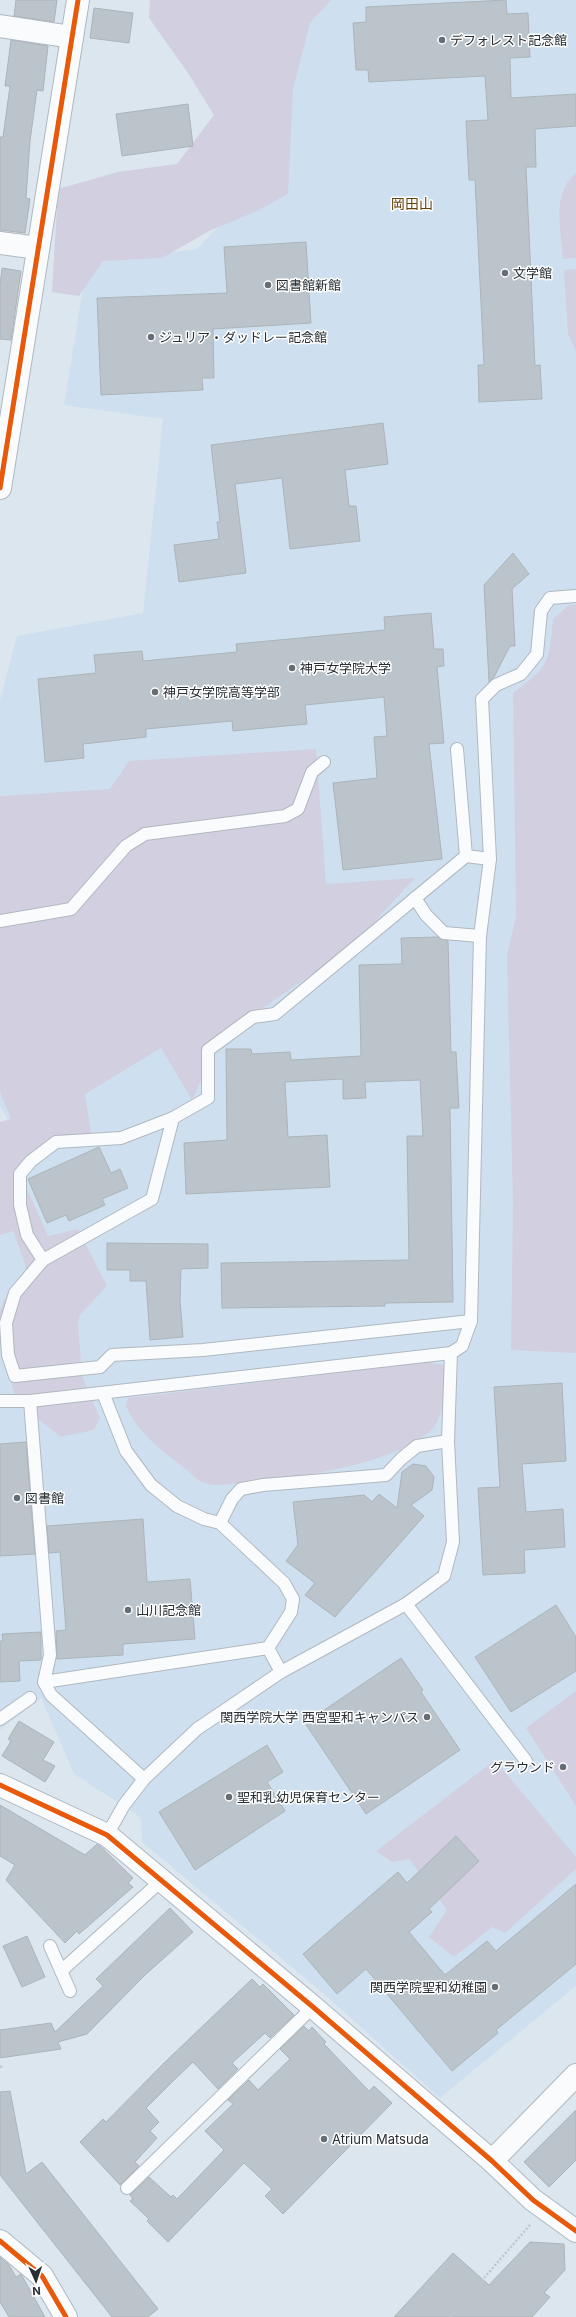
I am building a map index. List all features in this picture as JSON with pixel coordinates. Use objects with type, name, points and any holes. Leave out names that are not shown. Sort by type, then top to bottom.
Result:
[{"type":"street","points":[[0,488],[78,0]]},
{"type":"street","points":[[0,26],[72,37]]},
{"type":"street","points":[[0,243],[38,248]]},
{"type":"street","points":[[0,1785],[107,1835],[313,2007],[545,2208],[576,2231]]},
{"type":"street","points":[[492,2161],[576,2074]]},
{"type":"street","points":[[0,2241],[42,2276],[66,2317]]},
{"type":"lane","points":[[0,1401],[30,1401],[329,1365],[451,1353],[462,1346],[471,1321],[480,936],[490,858],[482,700],[496,685],[521,674],[537,654],[541,611],[550,598],[576,596]]},
{"type":"lane","points":[[457,749],[466,856]]},
{"type":"lane","points":[[0,921],[72,909],[126,846],[145,834],[285,816],[298,809],[312,772],[324,762]]},
{"type":"lane","points":[[43,1260],[27,1235],[20,1204],[20,1174],[31,1161],[56,1142],[121,1138],[173,1118],[208,1098],[208,1050],[253,1017],[275,1014],[466,856],[490,858]]},
{"type":"lane","points":[[415,898],[426,915],[444,933],[480,936]]},
{"type":"lane","points":[[173,1118],[152,1199],[43,1260],[15,1293],[6,1323],[8,1355],[15,1376],[100,1367],[112,1355],[203,1350],[471,1321]]},
{"type":"lane","points":[[107,1835],[124,1805],[144,1779],[197,1729],[281,1672],[406,1604],[444,1576],[453,1542],[448,1441],[451,1353]]},
{"type":"lane","points":[[44,1682],[268,1648],[291,1612],[293,1599],[284,1583],[220,1523],[204,1519],[177,1506],[151,1485],[126,1451],[103,1393]]},
{"type":"lane","points":[[30,1401],[50,1655],[44,1682],[50,1695],[144,1779]]},
{"type":"lane","points":[[220,1523],[232,1499],[242,1489],[263,1485],[386,1475],[401,1459],[417,1446],[448,1441]]},
{"type":"lane","points":[[406,1604],[526,1761]]},
{"type":"lane","points":[[268,1648],[281,1672]]},
{"type":"lane","points":[[0,1719],[30,1698]]},
{"type":"lane","points":[[61,1971],[162,1881]]},
{"type":"lane","points":[[50,1946],[70,1991]]},
{"type":"lane","points":[[127,2188],[313,2007]]},
{"type":"path","points":[[450,2317],[545,2208]]},
{"type":"shaded area","points":[[150,0],[331,0],[310,23],[293,90],[288,194],[257,211],[211,230],[162,258],[103,261],[79,296],[52,292],[58,189],[118,172],[177,164],[214,115],[188,73],[149,18]]},
{"type":"shaded area","name":"神戸女学院大学","points":[[183,0],[576,0],[576,1986],[440,2098],[324,1994],[142,1842],[141,1820],[136,1814],[74,1774],[41,1698],[0,1730],[0,1135],[14,1131],[0,1106],[0,700],[17,636],[143,613],[163,419],[64,405],[87,263],[197,249],[271,172]]},
{"type":"shaded area","points":[[576,173],[576,258],[563,259],[559,213],[560,202],[568,181]]},
{"type":"shaded area","points":[[576,269],[576,351],[568,334],[564,270]]},
{"type":"shaded area","points":[[569,605],[576,605],[576,1353],[511,1350],[513,1204],[507,956],[516,916],[513,693],[534,677],[545,662],[550,645],[553,619]]},
{"type":"shaded area","points":[[316,749],[326,884],[415,878],[349,949],[222,1036],[192,1100],[161,1048],[85,1094],[91,1133],[18,1169],[48,1236],[78,1229],[107,1286],[80,1315],[78,1324],[82,1376],[100,1418],[94,1430],[61,1437],[17,1403],[0,1342],[0,1310],[4,1300],[25,1273],[25,1264],[13,1231],[0,1235],[0,1122],[11,1119],[0,1092],[0,796],[110,789],[129,761]]},
{"type":"shaded area","points":[[428,1362],[448,1366],[447,1380],[440,1416],[434,1427],[418,1440],[398,1451],[373,1460],[319,1473],[292,1477],[224,1485],[213,1485],[199,1481],[150,1440],[131,1416],[126,1406],[128,1398]]},
{"type":"shaded area","name":"グラウンド","points":[[576,1691],[576,1806],[526,1728]]},
{"type":"shaded area","points":[[495,1760],[576,1857],[576,1869],[505,1933],[492,1927],[454,1957],[429,1937],[447,1910],[409,1859],[392,1862],[376,1851]]},
{"type":"building","points":[[16,0],[57,0],[54,22],[14,16]]},
{"type":"building","points":[[506,0],[507,14],[528,13],[530,57],[510,58],[511,98],[576,94],[576,126],[535,129],[536,167],[526,167],[535,366],[540,365],[542,399],[479,402],[478,365],[484,365],[475,180],[469,180],[466,121],[488,120],[485,76],[369,82],[368,70],[356,70],[353,23],[366,22],[366,7]]},
{"type":"building","points":[[94,8],[133,13],[129,43],[90,38]]},
{"type":"building","points":[[11,40],[48,46],[43,91],[37,90],[30,141],[26,198],[30,199],[25,233],[0,230],[0,137],[3,137],[10,86],[5,86]]},
{"type":"building","points":[[188,104],[193,146],[122,156],[116,114]]},
{"type":"building","points":[[306,242],[311,323],[213,329],[214,378],[202,378],[203,390],[101,395],[97,298],[227,293],[224,247]]},
{"type":"building","points":[[2,268],[21,271],[11,340],[0,339],[0,285]]},
{"type":"building","points":[[383,423],[388,464],[345,470],[349,506],[356,506],[360,541],[290,549],[282,478],[235,484],[246,573],[179,582],[174,545],[219,539],[217,522],[220,522],[211,445]]},
{"type":"building","points":[[513,553],[529,574],[512,589],[515,646],[510,646],[494,677],[489,682],[484,585]]},
{"type":"building","points":[[431,613],[434,649],[443,649],[444,666],[437,667],[444,743],[429,744],[442,859],[343,870],[333,783],[377,778],[374,737],[387,736],[384,697],[305,705],[307,724],[233,731],[232,721],[146,729],[146,737],[83,744],[84,758],[45,762],[38,679],[96,673],[94,655],[142,651],[143,661],[237,652],[236,644],[385,630],[384,617]]},
{"type":"building","points":[[438,937],[448,941],[451,1052],[456,1052],[459,1108],[450,1108],[453,1302],[385,1303],[385,1306],[222,1308],[221,1263],[409,1260],[407,1136],[423,1136],[420,1080],[365,1082],[366,1098],[343,1099],[343,1079],[285,1082],[288,1137],[327,1135],[330,1187],[186,1194],[184,1143],[227,1140],[226,1049],[251,1049],[252,1054],[290,1052],[291,1060],[361,1056],[359,965],[402,964],[401,938]]},
{"type":"building","points":[[99,1147],[111,1173],[120,1169],[128,1188],[102,1199],[105,1205],[69,1221],[66,1215],[47,1223],[28,1179]]},
{"type":"building","points":[[107,1243],[208,1244],[208,1268],[181,1269],[180,1300],[183,1337],[150,1340],[146,1281],[130,1281],[130,1270],[107,1270]]},
{"type":"building","points":[[562,1383],[566,1461],[522,1464],[526,1512],[563,1509],[565,1547],[524,1550],[525,1573],[483,1575],[478,1488],[500,1487],[494,1387]]},
{"type":"building","name":"図書館","points":[[26,1442],[35,1554],[0,1556],[0,1444]]},
{"type":"building","points":[[413,1464],[426,1466],[434,1477],[432,1490],[411,1505],[424,1516],[335,1617],[305,1595],[315,1583],[286,1561],[298,1545],[293,1502],[364,1495],[372,1502],[379,1494],[397,1508],[402,1472]]},
{"type":"building","name":"山川記念館","points":[[143,1519],[147,1582],[190,1579],[195,1639],[123,1644],[123,1655],[57,1659],[56,1631],[66,1630],[60,1552],[49,1553],[47,1526]]},
{"type":"building","points":[[556,1605],[576,1637],[576,1671],[511,1712],[475,1657]]},
{"type":"building","points":[[41,1632],[41,1660],[19,1661],[20,1681],[0,1682],[0,1641],[3,1641],[2,1634]]},
{"type":"building","points":[[401,1658],[423,1690],[421,1692],[460,1750],[366,1814],[305,1723]]},
{"type":"building","points":[[19,1721],[54,1742],[43,1760],[55,1766],[45,1782],[2,1756],[11,1741],[8,1739]]},
{"type":"building","points":[[267,1745],[283,1772],[267,1782],[285,1811],[195,1870],[159,1812]]},
{"type":"building","points":[[0,1805],[85,1855],[97,1844],[133,1878],[128,1883],[133,1887],[79,1934],[77,1931],[65,1943],[6,1880],[15,1865],[0,1856]]},
{"type":"building","points":[[456,1836],[479,1861],[429,1909],[432,1912],[409,1932],[445,1975],[487,1941],[496,1951],[576,1884],[576,1964],[496,2030],[498,2033],[452,2071],[366,1969],[337,1994],[303,1954],[398,1872],[407,1883]]},
{"type":"building","points":[[170,1908],[193,1932],[144,1976],[87,2034],[58,2042],[61,2049],[0,2058],[0,2030],[51,2023],[55,2032],[103,1986],[96,1979]]},
{"type":"building","points":[[27,1936],[45,1977],[22,1987],[3,1946]]},
{"type":"building","points":[[252,1979],[260,1987],[263,1984],[294,2015],[270,2038],[265,2033],[232,2063],[238,2069],[218,2089],[193,2062],[174,2080],[146,2108],[159,2122],[150,2131],[157,2138],[135,2162],[139,2166],[120,2185],[80,2142],[103,2119],[106,2122],[164,2063]]},
{"type":"building","points":[[304,2026],[309,2031],[312,2027],[326,2042],[324,2044],[369,2091],[374,2086],[392,2103],[283,2214],[265,2196],[272,2189],[244,2163],[168,2242],[147,2221],[149,2219],[130,2201],[133,2199],[130,2195],[149,2177],[171,2197],[173,2195],[177,2199],[224,2150],[205,2131],[233,2104],[228,2100],[249,2080],[258,2090],[290,2059],[280,2049]]},
{"type":"building","points":[[10,2091],[26,2174],[42,2162],[158,2309],[148,2317],[112,2317],[0,2175],[0,2092]]},
{"type":"building","points":[[576,2110],[576,2160],[549,2187],[524,2162]]},
{"type":"building","points":[[530,2242],[564,2244],[565,2270],[544,2293],[550,2297],[532,2317],[394,2317],[453,2253],[489,2285]]},
{"type":"building","points":[[0,2257],[9,2265],[16,2277],[21,2274],[45,2317],[9,2317],[0,2302]]},
{"type":"cycle path","points":[[0,488],[78,0]]},
{"type":"cycle path","points":[[0,1785],[107,1835],[313,2007],[492,2161],[533,2200],[576,2231]]},
{"type":"cycle path","points":[[0,2241],[42,2276],[66,2317]]},
{"type":"place","name":"デフォレスト記念館","points":[[442,40]]},
{"type":"place","name":"文学館","points":[[505,273]]},
{"type":"place","name":"図書館新館","points":[[268,285]]},
{"type":"place","name":"ジュリア・ダッドレー記念館","points":[[151,337]]},
{"type":"place","name":"神戸女学院大学","points":[[292,668]]},
{"type":"place","name":"神戸女学院高等学部","points":[[155,692]]},
{"type":"place","name":"図書館","points":[[17,1498]]},
{"type":"place","name":"山川記念館","points":[[128,1610]]},
{"type":"place","name":"関西学院大学 西宮聖和キャンパス","points":[[427,1717]]},
{"type":"place","name":"グラウンド","points":[[563,1767]]},
{"type":"place","name":"聖和乳幼児保育センター","points":[[229,1797]]},
{"type":"place","name":"関西学院聖和幼稚園","points":[[495,1987]]},
{"type":"place","name":"Atrium Matsuda","points":[[324,2139]]},
{"type":"district","name":"岡田山","points":[[412,203]]}]
